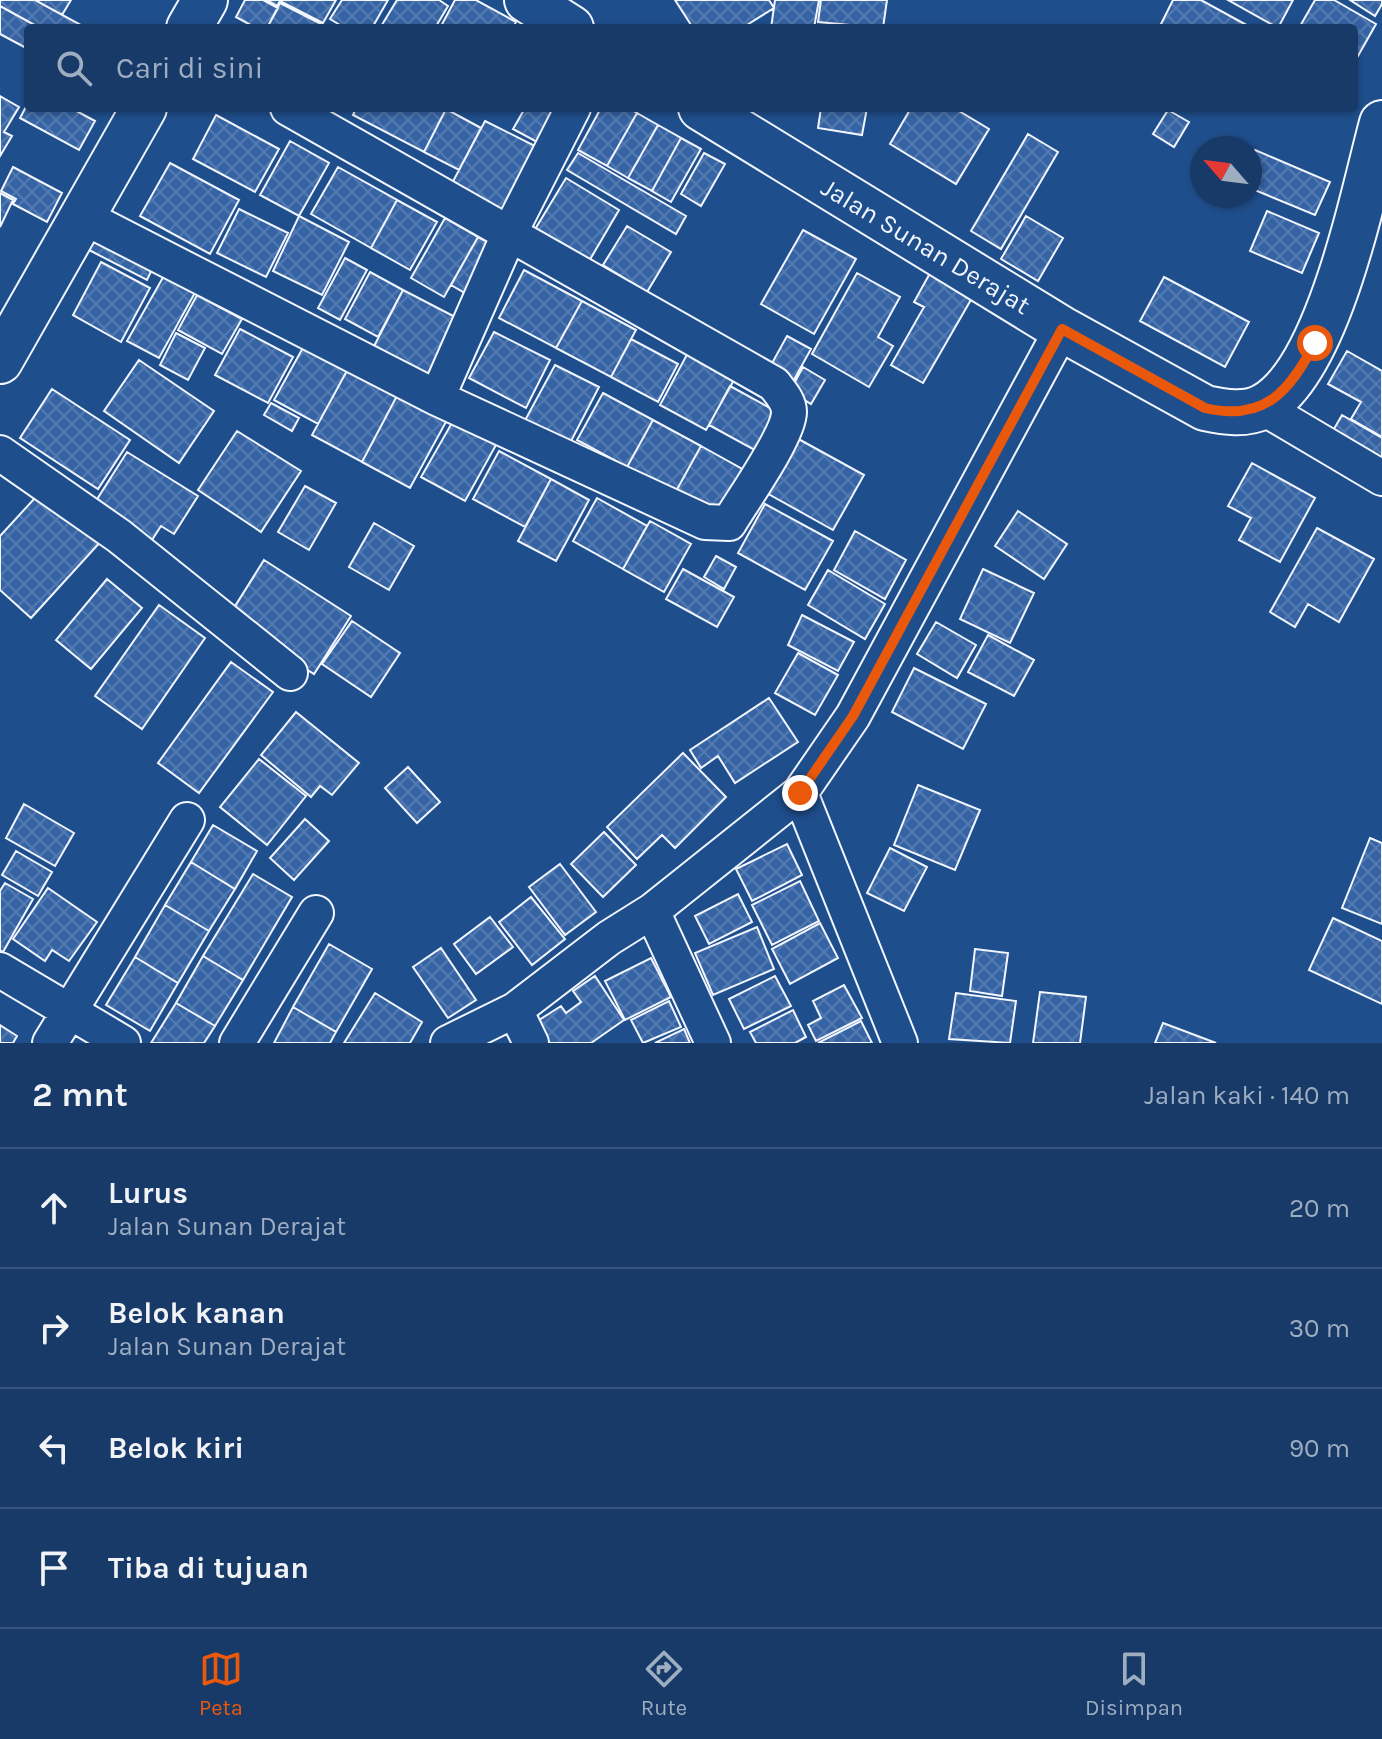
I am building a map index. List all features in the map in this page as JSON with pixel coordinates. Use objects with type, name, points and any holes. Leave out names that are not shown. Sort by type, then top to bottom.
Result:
[{"type":"street","points":[[191,24],[205,0]]},
{"type":"street","points":[[527,0],[565,24]]},
{"type":"street","points":[[0,361],[142,112]]},
{"type":"street","points":[[82,216],[437,398],[705,522],[729,523],[781,436],[789,413],[785,398],[774,384],[295,112]]},
{"type":"street","points":[[437,398],[510,232],[571,112]]},
{"type":"street","name":"Jalan Sunan Derajat","points":[[708,112],[1062,329],[1205,408],[1229,414],[1262,407]]},
{"type":"street","points":[[1382,123],[1347,256],[1315,343],[1284,391],[1262,407],[1382,478]]},
{"type":"street","points":[[448,1043],[515,1010],[609,938],[652,911],[800,793],[853,716],[1062,329]]},
{"type":"street","points":[[0,453],[119,536],[290,673]]},
{"type":"street","points":[[800,793],[900,1043]]},
{"type":"street","points":[[50,1043],[187,820]]},
{"type":"street","points":[[652,911],[713,1043]]},
{"type":"street","points":[[237,1043],[316,913]]},
{"type":"street","points":[[0,970],[71,1009],[123,1043]]},
{"type":"street","points":[[515,1010],[531,1043]]},
{"type":"building","points":[[0,0],[35,0],[79,24],[33,24],[0,6]]},
{"type":"building","points":[[35,0],[71,0],[62,15]]},
{"type":"building","points":[[245,0],[263,0],[278,8],[269,24],[249,24],[236,17]]},
{"type":"building","points":[[267,0],[336,0],[323,23],[280,1],[277,6]]},
{"type":"building","points":[[342,0],[388,0],[374,24],[338,24],[330,19]]},
{"type":"building","points":[[397,0],[439,0],[448,6],[437,24],[382,24]]},
{"type":"building","points":[[455,0],[476,0],[516,22],[515,24],[442,24]]},
{"type":"building","points":[[675,0],[769,0],[774,8],[748,24],[690,24]]},
{"type":"building","points":[[775,0],[819,0],[815,24],[772,24]]},
{"type":"building","points":[[821,0],[887,0],[884,24],[818,22]]},
{"type":"building","points":[[1173,0],[1201,0],[1245,24],[1161,24]]},
{"type":"building","points":[[1228,0],[1293,0],[1280,24],[1271,24]]},
{"type":"building","points":[[1315,0],[1334,0],[1376,24],[1358,56],[1358,24],[1301,24]]},
{"type":"building","points":[[1350,0],[1382,0],[1382,4],[1375,16]]},
{"type":"building","points":[[280,3],[321,24],[269,24]]},
{"type":"building","points":[[0,6],[33,24],[24,24],[24,47],[0,34]]},
{"type":"building","points":[[0,96],[19,107],[4,132],[12,136],[0,156]]},
{"type":"building","points":[[24,110],[78,112],[95,121],[79,150],[20,118]]},
{"type":"building","points":[[354,112],[444,112],[424,152],[353,115]]},
{"type":"building","points":[[444,112],[452,112],[481,128],[459,170],[424,152]]},
{"type":"building","points":[[523,112],[555,112],[537,142],[513,129]]},
{"type":"building","points":[[599,112],[637,113],[607,166],[578,150]]},
{"type":"building","points":[[820,112],[866,112],[862,135],[818,128]]},
{"type":"building","points":[[909,112],[961,112],[989,129],[956,184],[890,144]]},
{"type":"building","points":[[1167,112],[1189,122],[1174,147],[1153,134]]},
{"type":"building","points":[[637,113],[658,125],[628,178],[607,166]]},
{"type":"building","points":[[216,115],[279,149],[255,192],[193,159]]},
{"type":"building","points":[[485,121],[539,148],[504,215],[450,187]]},
{"type":"building","points":[[658,125],[681,138],[652,191],[628,178]]},
{"type":"building","points":[[1028,134],[1058,152],[1001,249],[971,231]]},
{"type":"building","points":[[681,138],[701,149],[671,202],[652,191]]},
{"type":"building","points":[[290,141],[329,163],[299,216],[260,195]]},
{"type":"building","points":[[578,153],[686,216],[676,234],[567,170]]},
{"type":"building","points":[[704,153],[725,164],[701,206],[681,194]]},
{"type":"building","points":[[1262,153],[1330,182],[1315,215],[1262,193]]},
{"type":"building","points":[[170,163],[239,200],[210,254],[140,216]]},
{"type":"building","points":[[13,167],[62,193],[47,222],[13,204],[16,199],[1,191]]},
{"type":"building","points":[[338,167],[397,200],[371,248],[311,214]]},
{"type":"building","points":[[566,178],[619,210],[585,268],[531,236]]},
{"type":"building","points":[[0,193],[13,200],[0,227]]},
{"type":"building","points":[[397,200],[437,222],[410,270],[371,248]]},
{"type":"building","points":[[239,209],[288,233],[266,277],[217,253]]},
{"type":"building","points":[[1267,211],[1319,233],[1302,273],[1250,251]]},
{"type":"building","points":[[299,216],[349,242],[322,295],[273,271]]},
{"type":"building","points":[[1026,216],[1063,238],[1038,281],[1001,259]]},
{"type":"building","points":[[445,218],[478,237],[444,297],[411,278]]},
{"type":"building","points":[[627,226],[671,252],[647,292],[603,265]]},
{"type":"building","points":[[100,229],[157,259],[147,280],[89,250]]},
{"type":"building","points":[[803,230],[856,259],[814,334],[761,304]]},
{"type":"building","points":[[478,237],[497,247],[470,296],[451,285]]},
{"type":"building","points":[[345,258],[367,270],[340,320],[318,308]]},
{"type":"building","points":[[101,262],[150,288],[121,342],[73,315]]},
{"type":"building","points":[[934,266],[976,291],[923,383],[891,365],[924,307],[914,302]]},
{"type":"building","points":[[524,270],[582,301],[556,348],[499,318]]},
{"type":"building","points":[[166,272],[197,289],[159,358],[127,341]]},
{"type":"building","points":[[370,272],[403,290],[378,337],[345,319]]},
{"type":"building","points":[[857,273],[900,297],[878,337],[893,346],[869,387],[812,354]]},
{"type":"building","points":[[1164,277],[1249,322],[1225,367],[1140,321]]},
{"type":"building","points":[[403,290],[459,319],[429,377],[373,348]]},
{"type":"building","points":[[197,295],[242,319],[222,354],[178,330]]},
{"type":"building","points":[[582,301],[636,330],[611,377],[556,348]]},
{"type":"building","points":[[240,329],[293,357],[268,403],[215,375]]},
{"type":"building","points":[[494,332],[550,360],[526,408],[469,378]]},
{"type":"building","points":[[176,333],[205,348],[188,380],[160,365]]},
{"type":"building","points":[[787,336],[811,349],[790,387],[766,374]]},
{"type":"building","points":[[631,339],[678,364],[658,402],[611,377]]},
{"type":"building","points":[[305,344],[349,367],[318,424],[274,400]]},
{"type":"building","points":[[691,347],[738,373],[706,430],[660,405]]},
{"type":"building","points":[[1347,351],[1382,371],[1382,437],[1351,419],[1361,402],[1328,384]]},
{"type":"building","points":[[139,360],[214,411],[179,463],[104,411]]},
{"type":"building","points":[[555,365],[599,387],[568,447],[523,424]]},
{"type":"building","points":[[349,367],[398,394],[362,462],[312,435]]},
{"type":"building","points":[[803,367],[825,380],[811,404],[790,391]]},
{"type":"building","points":[[730,386],[781,414],[760,453],[709,425]]},
{"type":"building","points":[[52,389],[130,440],[98,489],[20,438]]},
{"type":"building","points":[[603,393],[653,420],[627,467],[577,440]]},
{"type":"building","points":[[398,394],[447,420],[410,488],[362,462]]},
{"type":"building","points":[[271,403],[299,418],[292,431],[264,415]]},
{"type":"building","points":[[1342,415],[1382,438],[1382,463],[1327,441]]},
{"type":"building","points":[[653,420],[701,446],[675,493],[627,467]]},
{"type":"building","points":[[453,421],[496,445],[465,501],[421,477]]},
{"type":"building","points":[[237,431],[301,471],[261,532],[198,490]]},
{"type":"building","points":[[793,436],[864,475],[833,530],[763,491]]},
{"type":"building","points":[[701,446],[744,470],[719,517],[675,493]]},
{"type":"building","points":[[499,451],[551,479],[525,527],[473,499]]},
{"type":"building","points":[[127,452],[198,496],[174,534],[161,526],[152,540],[94,504]]},
{"type":"building","points":[[1252,463],[1315,498],[1280,562],[1239,540],[1251,518],[1228,506]]},
{"type":"building","points":[[551,479],[589,500],[556,561],[518,541]]},
{"type":"building","points":[[46,486],[103,539],[31,618],[0,590],[0,536]]},
{"type":"building","points":[[305,486],[336,503],[309,550],[278,532]]},
{"type":"building","points":[[597,498],[647,526],[623,569],[573,541]]},
{"type":"building","points":[[765,504],[833,541],[805,590],[738,553]]},
{"type":"building","points":[[1018,511],[1067,544],[1044,579],[995,546]]},
{"type":"building","points":[[650,521],[691,544],[664,592],[623,569]]},
{"type":"building","points":[[374,523],[414,546],[389,590],[349,567]]},
{"type":"building","points":[[1317,528],[1374,559],[1339,622],[1308,604],[1295,627],[1270,612]]},
{"type":"building","points":[[855,531],[906,560],[885,599],[834,570]]},
{"type":"building","points":[[716,556],[736,567],[724,589],[704,577]]},
{"type":"building","points":[[264,560],[351,616],[314,674],[227,619]]},
{"type":"building","points":[[683,569],[734,597],[717,627],[666,599]]},
{"type":"building","points":[[983,569],[1034,593],[1010,643],[960,619]]},
{"type":"building","points":[[828,570],[885,604],[865,639],[808,605]]},
{"type":"building","points":[[107,579],[142,608],[91,669],[56,640]]},
{"type":"building","points":[[159,605],[205,638],[142,729],[95,696]]},
{"type":"building","points":[[802,615],[854,642],[838,671],[788,645]]},
{"type":"building","points":[[352,621],[400,653],[371,697],[322,664]]},
{"type":"building","points":[[936,622],[976,645],[957,678],[917,654]]},
{"type":"building","points":[[988,635],[1034,660],[1014,696],[968,672]]},
{"type":"building","points":[[798,653],[838,675],[815,715],[775,693]]},
{"type":"building","points":[[231,662],[273,692],[199,793],[158,763]]},
{"type":"building","points":[[914,668],[986,704],[963,749],[892,712]]},
{"type":"building","points":[[769,698],[798,742],[735,783],[718,756],[701,768],[690,750]]},
{"type":"building","points":[[296,712],[359,763],[332,795],[320,786],[311,797],[261,755]]},
{"type":"building","points":[[683,753],[726,797],[675,848],[662,835],[637,859],[607,827]]},
{"type":"building","points":[[259,759],[306,796],[267,845],[220,807]]},
{"type":"building","points":[[408,767],[440,802],[417,823],[385,788]]},
{"type":"building","points":[[918,785],[980,810],[955,870],[894,845]]},
{"type":"building","points":[[24,804],[74,833],[55,866],[6,838]]},
{"type":"building","points":[[305,819],[329,841],[294,880],[270,858]]},
{"type":"building","points":[[213,825],[257,851],[235,889],[191,862]]},
{"type":"building","points":[[604,832],[636,865],[603,897],[571,864]]},
{"type":"building","points":[[1370,838],[1382,843],[1382,924],[1342,908]]},
{"type":"building","points":[[787,844],[802,875],[752,901],[736,869]]},
{"type":"building","points":[[890,848],[927,867],[904,911],[867,893]]},
{"type":"building","points":[[16,851],[52,872],[38,896],[2,875]]},
{"type":"building","points":[[191,862],[235,889],[209,931],[165,905]]},
{"type":"building","points":[[560,864],[596,912],[565,935],[529,887]]},
{"type":"building","points":[[253,874],[292,897],[243,980],[203,956]]},
{"type":"building","points":[[800,881],[819,921],[772,945],[752,905]]},
{"type":"building","points":[[5,883],[33,899],[3,952],[0,950],[0,891]]},
{"type":"building","points":[[48,888],[97,922],[69,961],[52,950],[45,961],[13,939]]},
{"type":"building","points":[[738,894],[752,922],[709,944],[695,916]]},
{"type":"building","points":[[531,897],[565,939],[532,965],[499,922]]},
{"type":"building","points":[[165,905],[209,931],[178,983],[135,957]]},
{"type":"building","points":[[490,917],[513,947],[476,974],[454,944]]},
{"type":"building","points":[[1333,918],[1382,941],[1382,1004],[1309,970]]},
{"type":"building","points":[[820,923],[838,958],[790,984],[772,949]]},
{"type":"building","points":[[757,927],[774,969],[713,995],[695,953]]},
{"type":"building","points":[[329,944],[372,969],[336,1032],[293,1007]]},
{"type":"building","points":[[441,948],[476,1000],[448,1018],[413,967]]},
{"type":"building","points":[[975,949],[1008,953],[1002,996],[970,991]]},
{"type":"building","points":[[203,956],[243,980],[215,1026],[176,1003]]},
{"type":"building","points":[[135,957],[178,983],[150,1031],[106,1005]]},
{"type":"building","points":[[651,958],[671,997],[625,1020],[605,981]]},
{"type":"building","points":[[595,976],[624,1020],[591,1043],[550,1043],[536,1022],[561,1006],[566,1013],[581,1002],[573,991]]},
{"type":"building","points":[[775,976],[791,1006],[744,1029],[729,999]]},
{"type":"building","points":[[844,985],[862,1018],[816,1041],[808,1025],[821,1018],[813,1001]]},
{"type":"building","points":[[1040,992],[1086,997],[1080,1043],[1033,1043]]},
{"type":"building","points":[[375,993],[422,1022],[410,1043],[344,1043]]},
{"type":"building","points":[[956,993],[1016,1001],[1010,1043],[949,1039]]},
{"type":"building","points":[[669,1001],[681,1027],[643,1043],[631,1020]]},
{"type":"building","points":[[176,1003],[215,1026],[204,1043],[151,1043]]},
{"type":"building","points":[[293,1007],[336,1032],[330,1043],[274,1043]]},
{"type":"building","points":[[793,1010],[806,1037],[795,1043],[756,1043],[750,1032]]},
{"type":"building","points":[[861,1021],[872,1043],[818,1043]]},
{"type":"building","points":[[1163,1023],[1216,1043],[1155,1043]]},
{"type":"building","points":[[0,1025],[17,1036],[13,1043],[0,1043]]},
{"type":"building","points":[[684,1029],[690,1043],[655,1043]]},
{"type":"route","points":[[800,793],[853,716],[1062,329],[1205,408],[1229,414],[1262,407],[1284,391],[1315,343]]}]
